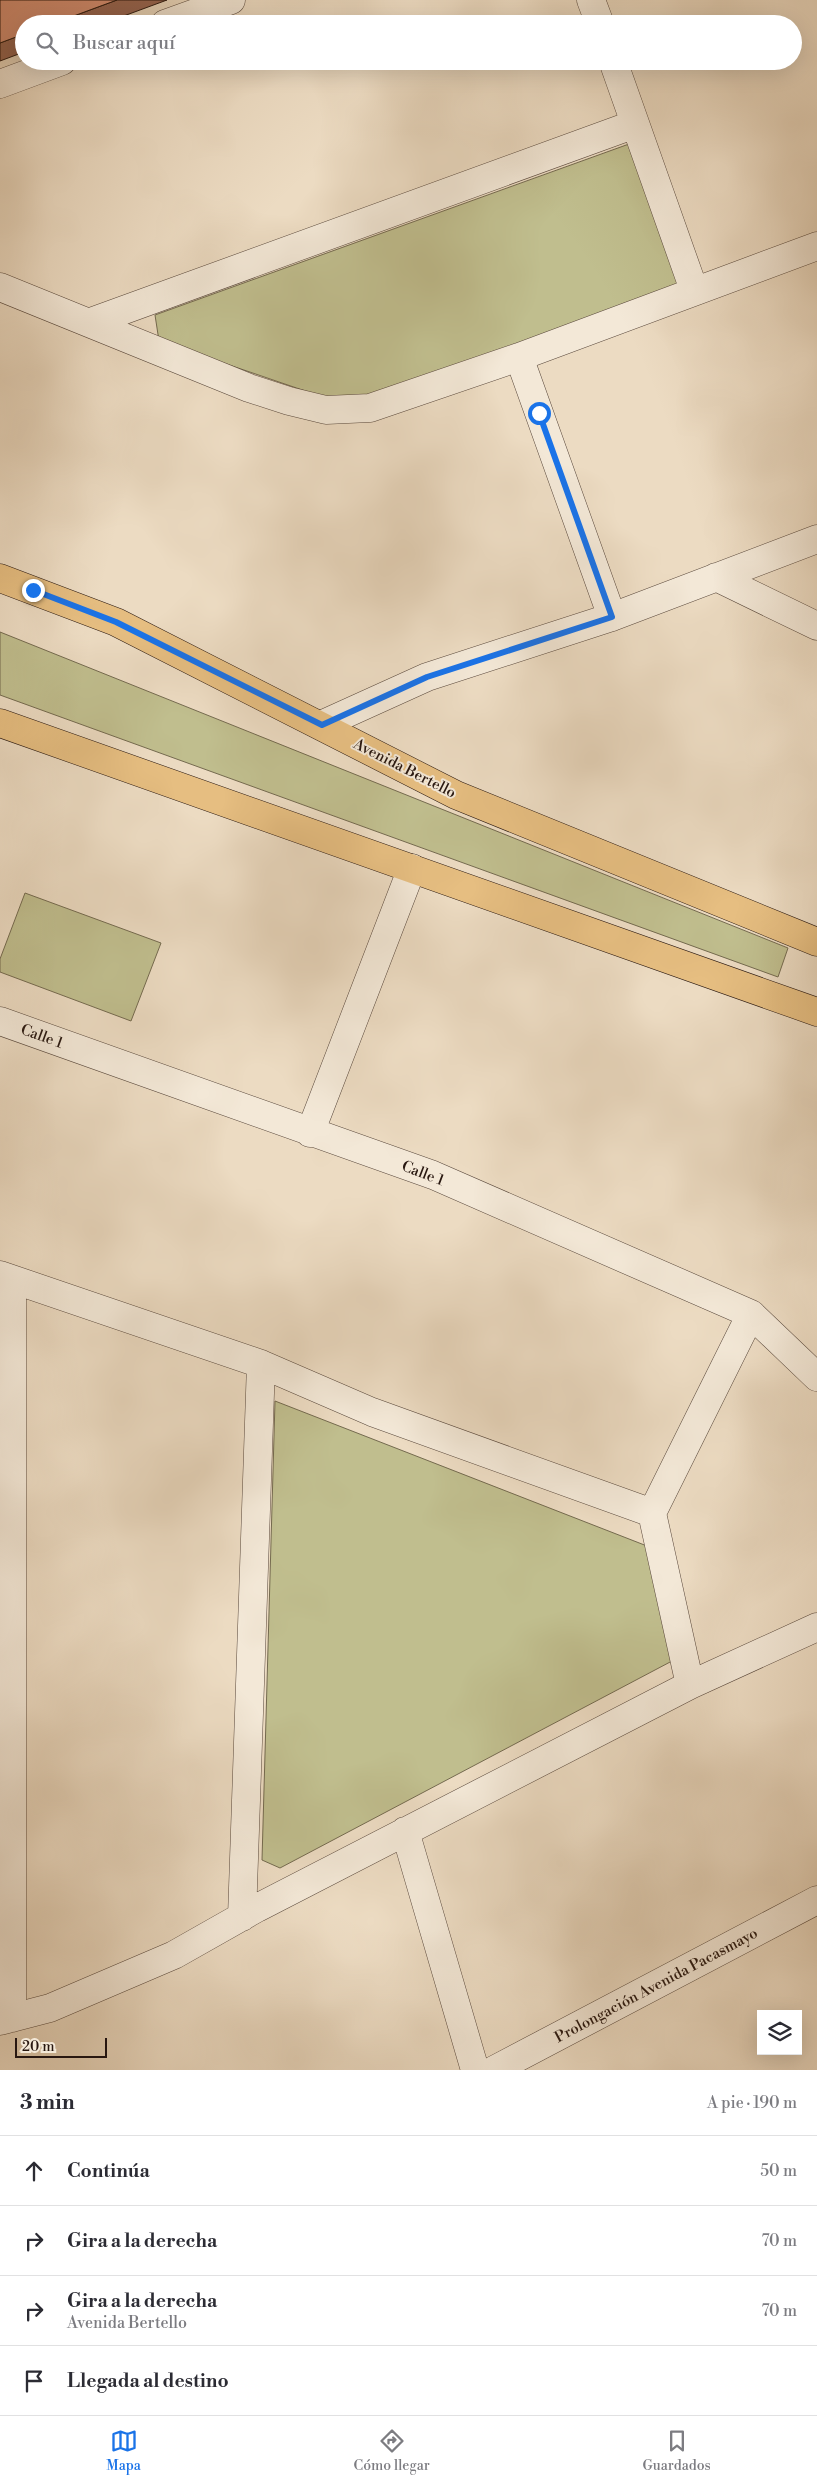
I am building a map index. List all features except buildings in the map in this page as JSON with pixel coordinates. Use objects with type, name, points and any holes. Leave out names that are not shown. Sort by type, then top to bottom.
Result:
[{"type":"main road","name":"Avenida Bertello","points":[[0,578],[116,622],[322,725],[456,795],[817,942]]},
{"type":"main road","points":[[0,723],[817,1012]]},
{"type":"street","points":[[190,15],[231,0]]},
{"type":"street","points":[[591,0],[597,15]]},
{"type":"street","points":[[0,84],[38,70]]},
{"type":"street","points":[[616,70],[694,290]]},
{"type":"street","points":[[91,322],[635,124]]},
{"type":"street","points":[[0,287],[91,322],[249,388],[289,401],[326,410],[370,408],[519,357],[694,290],[817,246]]},
{"type":"street","points":[[519,357],[612,617]]},
{"type":"street","points":[[322,725],[427,677],[612,617],[817,539]]},
{"type":"street","points":[[716,577],[817,626]]},
{"type":"street","points":[[310,1133],[412,868]]},
{"type":"street","name":"Calle 1","points":[[0,1020],[433,1176],[751,1314],[817,1377]]},
{"type":"street","points":[[652,1513],[372,1412],[261,1364],[6,1277],[6,2020],[50,2008],[174,1955],[242,1917],[690,1685],[817,1627]]},
{"type":"street","points":[[690,1685],[652,1513],[751,1314]]},
{"type":"street","points":[[242,1917],[261,1364]]},
{"type":"street","points":[[405,1832],[491,2070]]},
{"type":"street","name":"Prolongación Avenida Pacasmayo","points":[[491,2070],[817,1900]]},
{"type":"shaded area","points":[[629,144],[682,284],[392,392],[354,398],[320,396],[159,341],[155,315]]},
{"type":"shaded area","points":[[0,632],[788,948],[778,977],[0,695]]},
{"type":"shaded area","points":[[25,893],[161,943],[131,1021],[0,972],[0,959]]},
{"type":"shaded area","points":[[275,1401],[647,1546],[672,1661],[280,1868],[262,1860]]},
{"type":"route","points":[[33,590],[116,622],[322,725],[427,677],[612,617],[539,413]]}]
